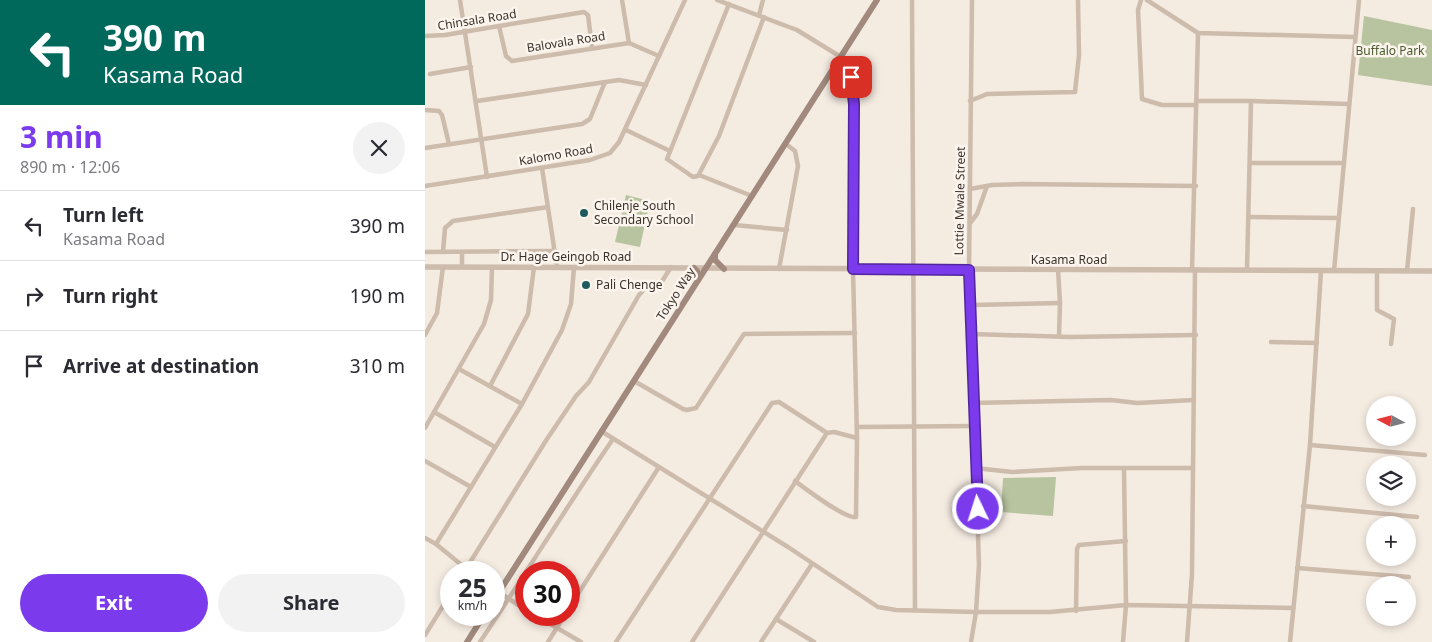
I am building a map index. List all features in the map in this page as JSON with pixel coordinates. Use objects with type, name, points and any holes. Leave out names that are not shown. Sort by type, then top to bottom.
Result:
[{"type":"main road","name":"Tokyo Way","points":[[505,578],[707,268],[877,0]]},
{"type":"main road","points":[[715,254],[715,260],[724,269]]},
{"type":"main road","points":[[694,268],[699,276],[698,281]]},
{"type":"main road","points":[[467,642],[477,626]]},
{"type":"street","points":[[460,0],[487,177]]},
{"type":"street","points":[[622,0],[629,43]]},
{"type":"street","name":"Kalomo Road","points":[[425,186],[601,158],[610,153],[626,130],[685,0]]},
{"type":"street","points":[[717,0],[761,15],[802,33],[839,60],[849,73],[853,97],[853,269],[858,507],[855,518],[839,511],[795,481]]},
{"type":"street","points":[[699,175],[719,136],[761,15],[763,0]]},
{"type":"street","points":[[912,0],[915,610]]},
{"type":"street","name":"Lottie Mwale Street","points":[[971,642],[976,612],[979,526],[973,426],[972,305],[969,270],[969,101],[972,0]]},
{"type":"street","points":[[969,101],[987,94],[1075,92],[1079,56],[1077,0]]},
{"type":"street","points":[[1141,0],[1138,10],[1142,99],[1162,105],[1251,101],[1349,104]]},
{"type":"street","points":[[1147,0],[1153,2],[1198,33],[1355,37]]},
{"type":"street","points":[[1334,271],[1359,0]]},
{"type":"street","points":[[729,4],[667,159],[693,177],[699,175],[752,196]]},
{"type":"street","name":"Chinsala Road","points":[[425,36],[432,37],[584,12],[588,15],[592,47]]},
{"type":"street","name":"Balovala Road","points":[[499,26],[506,56],[512,61],[592,47],[629,43],[659,56]]},
{"type":"street","points":[[1187,642],[1190,607],[1196,335],[1193,270],[1198,33]]},
{"type":"street","points":[[430,74],[471,66]]},
{"type":"street","points":[[477,102],[605,82],[625,80],[646,85]]},
{"type":"street","points":[[425,148],[587,122],[605,82]]},
{"type":"street","points":[[1247,270],[1250,217],[1251,101]]},
{"type":"street","points":[[425,110],[439,111],[442,115],[449,144]]},
{"type":"street","points":[[626,130],[670,151]]},
{"type":"street","points":[[779,269],[798,166],[795,151],[786,144]]},
{"type":"street","points":[[1251,163],[1343,163]]},
{"type":"street","points":[[542,168],[557,267]]},
{"type":"street","points":[[970,189],[987,186],[1141,184],[1196,186]]},
{"type":"street","points":[[969,223],[977,214],[987,186]]},
{"type":"street","points":[[443,252],[445,228],[453,221],[548,207]]},
{"type":"street","points":[[1407,271],[1413,209]]},
{"type":"street","points":[[1250,217],[1338,218]]},
{"type":"street","points":[[734,225],[787,230]]},
{"type":"street","points":[[425,252],[555,251]]},
{"type":"street","points":[[462,252],[462,267]]},
{"type":"street","name":"Dr. Hage Geingob Road","points":[[425,267],[707,268]]},
{"type":"street","points":[[425,335],[437,313],[443,267]]},
{"type":"street","points":[[425,428],[479,336],[491,300],[492,267]]},
{"type":"street","points":[[490,386],[513,346],[528,314],[534,267]]},
{"type":"street","points":[[436,544],[522,404],[568,318],[574,267]]},
{"type":"street","points":[[473,561],[547,439],[576,396],[589,382],[639,295],[646,288],[661,283],[671,267]]},
{"type":"street","name":"Kasama Road","points":[[707,268],[1432,271]]},
{"type":"street","points":[[1058,269],[1061,303],[1059,336]]},
{"type":"street","points":[[1290,642],[1310,445],[1321,270]]},
{"type":"street","points":[[1377,271],[1377,310],[1393,319],[1391,344]]},
{"type":"street","points":[[972,305],[1061,303]]},
{"type":"street","points":[[634,381],[683,409],[691,410],[696,408],[744,334],[855,332]]},
{"type":"street","points":[[971,334],[1059,336],[1196,335]]},
{"type":"street","points":[[1271,342],[1317,343]]},
{"type":"street","points":[[459,369],[522,404]]},
{"type":"street","points":[[973,403],[1111,400],[1137,403],[1194,400]]},
{"type":"street","points":[[616,642],[772,404],[779,402],[827,433],[834,432],[857,438]]},
{"type":"street","points":[[434,412],[495,447]]},
{"type":"street","points":[[857,427],[973,426]]},
{"type":"street","points":[[601,431],[762,531],[878,607],[976,612],[1076,611],[1127,605],[1293,608]]},
{"type":"street","points":[[691,642],[827,433]]},
{"type":"street","points":[[480,642],[613,438]]},
{"type":"street","points":[[1310,445],[1425,455]]},
{"type":"street","points":[[425,461],[471,487]]},
{"type":"street","points":[[580,591],[659,466]]},
{"type":"street","points":[[975,468],[1012,472],[1193,468]]},
{"type":"street","points":[[1123,642],[1127,605],[1124,469]]},
{"type":"street","points":[[1303,506],[1417,516]]},
{"type":"street","points":[[543,522],[553,529]]},
{"type":"street","points":[[425,538],[436,544],[456,561]]},
{"type":"street","points":[[1076,611],[1077,549],[1079,545],[1126,541]]},
{"type":"street","points":[[761,642],[812,564]]},
{"type":"street","points":[[1297,568],[1397,576]]},
{"type":"street","points":[[505,597],[515,604]]},
{"type":"street","points":[[425,635],[440,611]]},
{"type":"street","points":[[776,619],[814,642]]},
{"type":"street","points":[[547,642],[557,627],[581,642]]},
{"type":"green space","name":"Buffalo Park","points":[[1364,16],[1432,30],[1432,86],[1358,75]]},
{"type":"green space","points":[[626,195],[650,201],[640,247],[615,242]]},
{"type":"green space","points":[[1056,477],[1053,516],[1001,512],[1003,478]]},
{"type":"place","name":"Chilenje South Secondary School","points":[[584,213]]},
{"type":"place","name":"Pali Chenge","points":[[586,285]]},
{"type":"route","points":[[851,77],[854,104],[853,269],[969,270],[972,305],[973,440],[978,509]]}]
